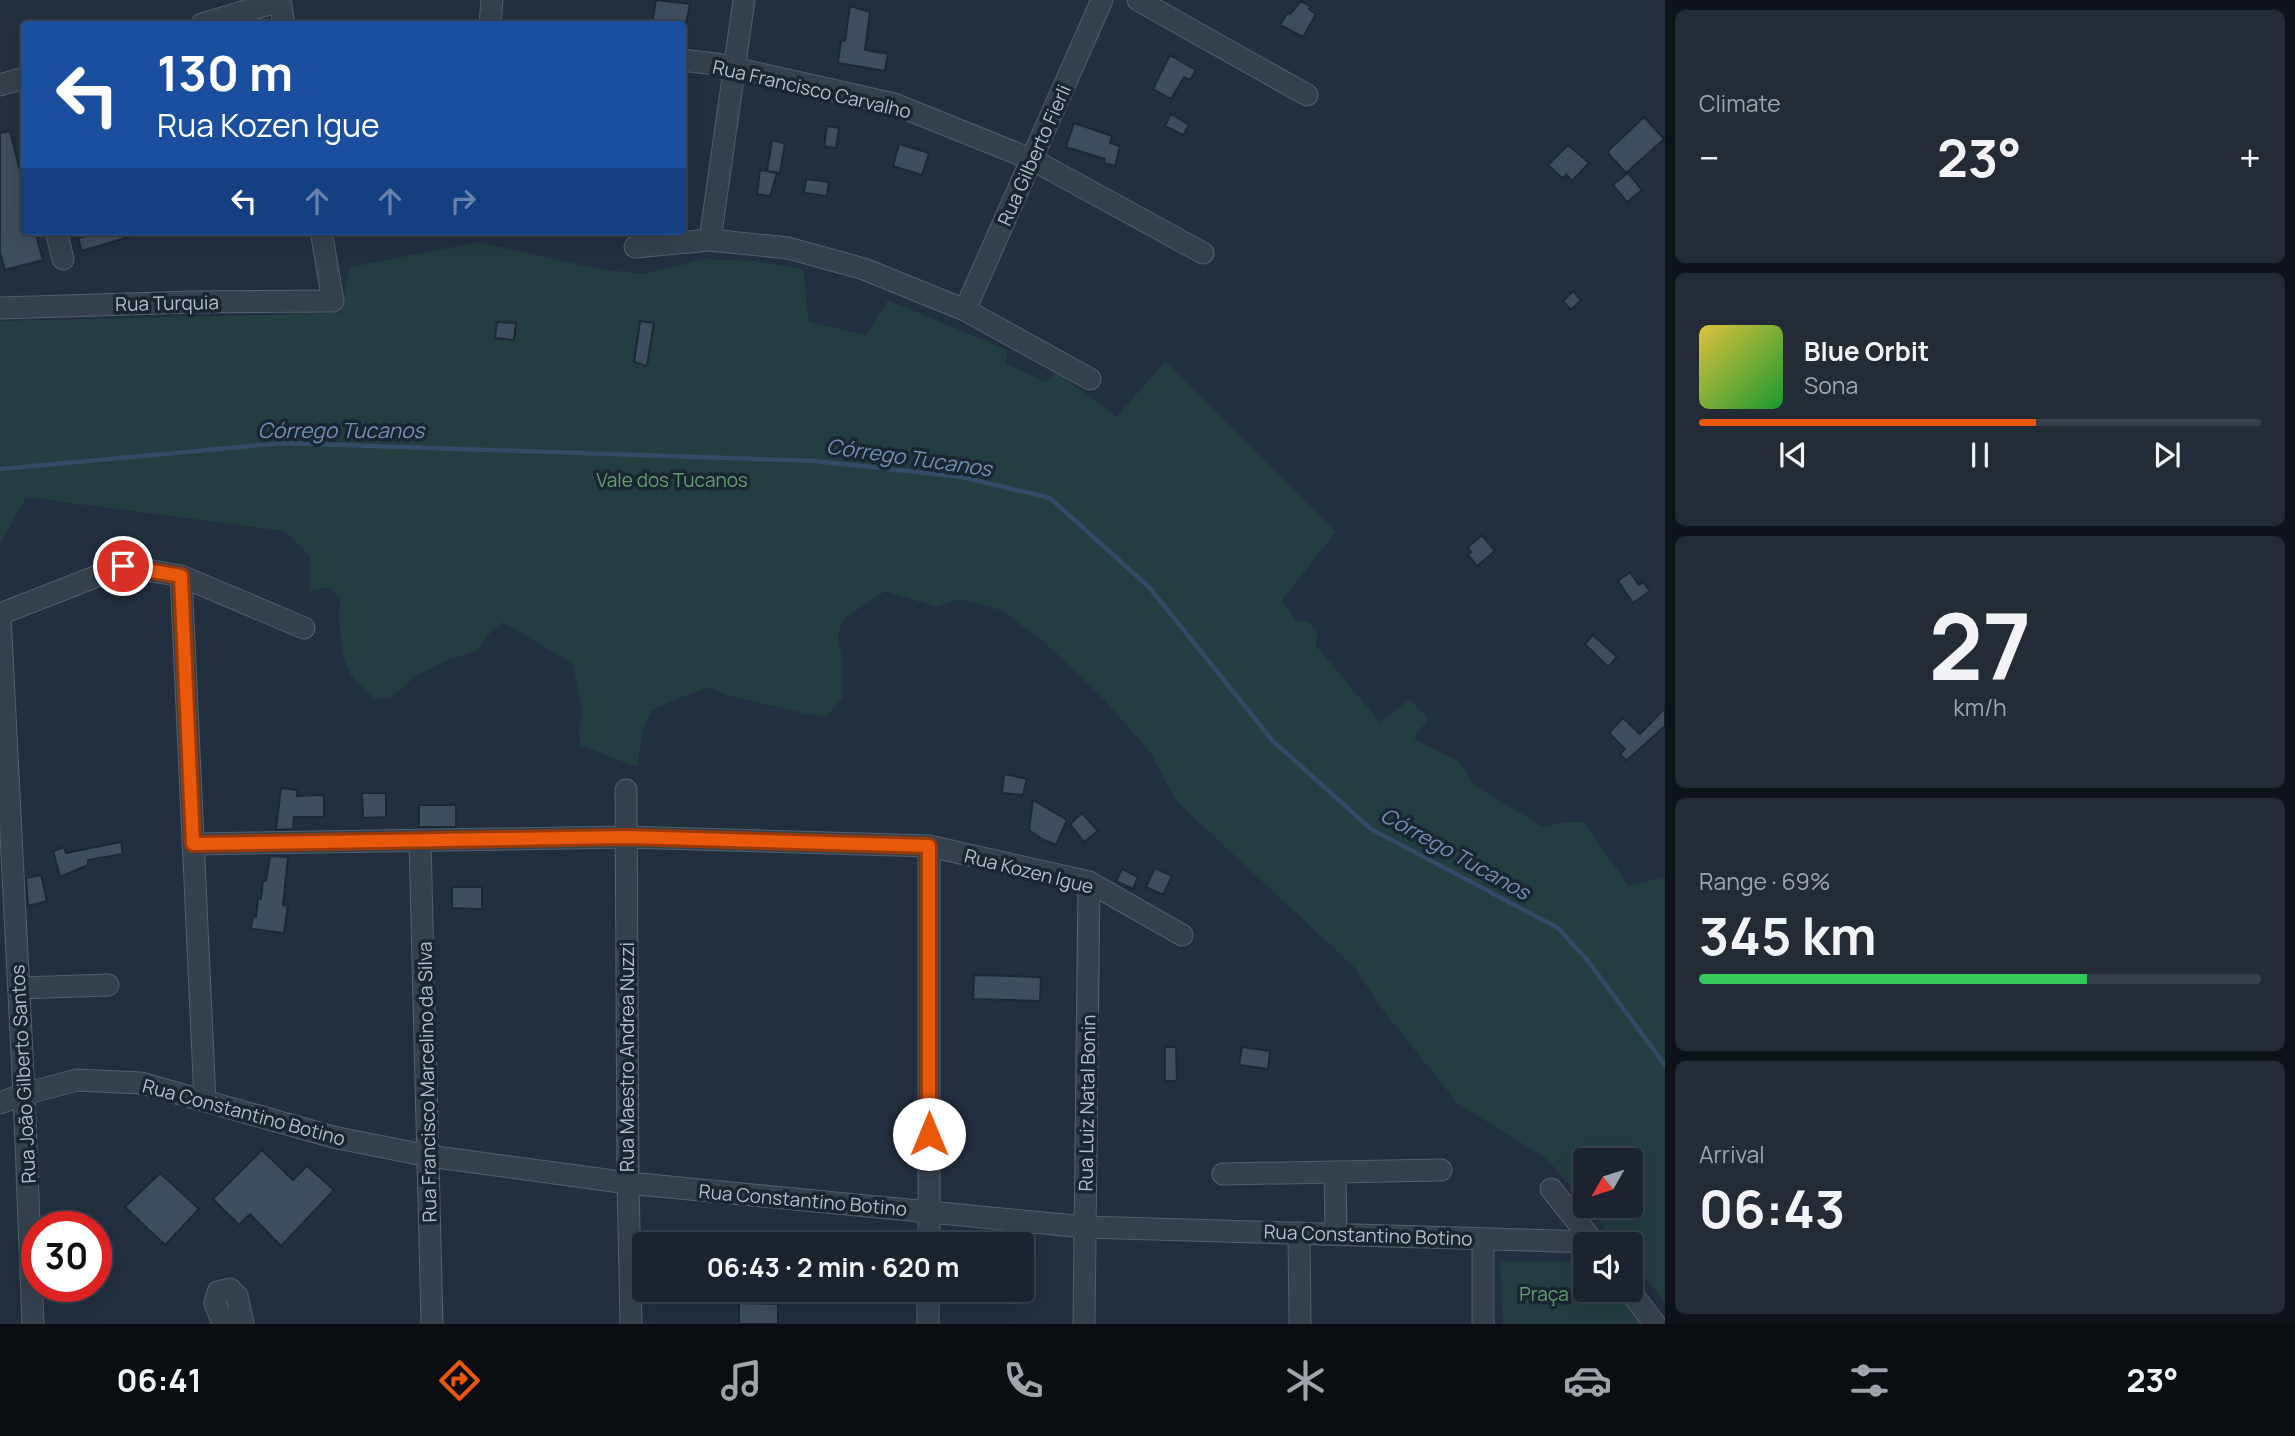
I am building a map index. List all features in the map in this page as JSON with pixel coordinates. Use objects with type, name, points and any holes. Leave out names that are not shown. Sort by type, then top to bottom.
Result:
[{"type":"street","points":[[212,21],[280,0],[284,21]]},
{"type":"street","points":[[490,21],[492,0]]},
{"type":"street","points":[[710,240],[744,0]]},
{"type":"street","name":"Rua Gilberto Fierli","points":[[965,310],[1102,0]]},
{"type":"street","points":[[1138,0],[1307,95]]},
{"type":"street","name":"Rua Francisco Carvalho","points":[[686,61],[733,68],[894,104],[1033,160],[1203,253]]},
{"type":"street","points":[[0,85],[21,84]]},
{"type":"street","points":[[57,235],[63,259]]},
{"type":"street","name":"Rua Turquia","points":[[0,308],[333,301],[322,235]]},
{"type":"street","points":[[635,247],[710,240],[788,248],[864,270],[965,310],[1090,379]]},
{"type":"street","points":[[0,614],[123,566],[181,576],[304,628]]},
{"type":"street","points":[[181,576],[205,1101]]},
{"type":"street","name":"Rua João Gilberto Santos","points":[[0,614],[33,1324]]},
{"type":"street","name":"Rua Maestro Andrea Nuzzi","points":[[626,790],[631,1324]]},
{"type":"street","name":"Rua Kozen Igue","points":[[193,844],[626,837],[929,846],[1089,882],[1182,935]]},
{"type":"street","name":"Rua Francisco Marcelino da Silva","points":[[420,840],[432,1324]]},
{"type":"street","points":[[929,846],[929,1232]]},
{"type":"street","name":"Rua Luiz Natal Bonin","points":[[1084,1324],[1089,882]]},
{"type":"street","points":[[19,988],[108,985]]},
{"type":"street","name":"Rua Constantino Botino","points":[[0,1103],[77,1080],[141,1083],[333,1137],[429,1156],[628,1183],[1085,1227],[1573,1242]]},
{"type":"street","points":[[1223,1174],[1441,1170]]},
{"type":"street","points":[[1335,1172],[1336,1234]]},
{"type":"street","points":[[1551,1189],[1585,1232]]},
{"type":"street","points":[[1300,1233],[1300,1324]]},
{"type":"street","points":[[1483,1239],[1483,1324]]},
{"type":"street","points":[[928,1302],[928,1324]]},
{"type":"street","points":[[1638,1302],[1655,1324]]},
{"type":"green space","name":"Vale dos Tucanos","points":[[479,242],[603,270],[645,274],[706,259],[754,261],[803,269],[809,322],[866,335],[888,300],[1007,350],[1006,364],[1046,382],[1055,372],[1117,417],[1165,361],[1336,532],[1282,600],[1296,620],[1308,622],[1317,631],[1316,646],[1380,722],[1410,699],[1428,719],[1414,739],[1460,762],[1474,785],[1543,827],[1565,822],[1583,822],[1629,886],[1665,877],[1665,1302],[1643,1275],[1643,1232],[1608,1232],[1596,1218],[1643,1218],[1643,1148],[1573,1148],[1573,1190],[1546,1158],[1458,1104],[1382,1009],[1354,967],[1176,801],[1150,752],[1100,695],[1041,639],[1001,610],[960,599],[937,607],[885,591],[842,620],[838,637],[843,664],[842,698],[825,718],[727,695],[709,687],[651,711],[643,730],[637,767],[580,745],[579,726],[582,712],[573,664],[503,622],[476,651],[447,660],[417,675],[389,699],[374,698],[354,680],[344,657],[340,637],[340,599],[329,587],[310,591],[309,555],[284,531],[26,497],[0,544],[0,321],[340,313],[350,267]]},
{"type":"green space","name":"Praça","points":[[1500,1261],[1573,1262],[1573,1302],[1626,1302],[1645,1324],[1503,1324]]},
{"type":"building","points":[[656,0],[690,4],[686,24],[686,21],[652,21]]},
{"type":"building","points":[[1301,1],[1316,14],[1303,37],[1280,25],[1288,12],[1290,14]]},
{"type":"building","points":[[850,6],[870,12],[865,50],[888,54],[885,71],[838,63],[841,40],[845,41]]},
{"type":"building","points":[[1170,55],[1196,70],[1190,80],[1184,77],[1171,99],[1153,89]]},
{"type":"building","points":[[1171,114],[1189,125],[1183,135],[1165,126]]},
{"type":"building","points":[[1644,117],[1664,139],[1626,173],[1607,152]]},
{"type":"building","points":[[1074,123],[1112,136],[1110,143],[1120,146],[1115,166],[1104,163],[1105,159],[1066,147]]},
{"type":"building","points":[[827,126],[839,128],[836,148],[824,146]]},
{"type":"building","points":[[10,131],[21,175],[21,235],[36,235],[43,260],[5,270],[0,252],[0,133]]},
{"type":"building","points":[[772,140],[785,143],[780,173],[767,171]]},
{"type":"building","points":[[899,144],[929,153],[922,175],[893,166]]},
{"type":"building","points":[[1568,145],[1589,163],[1572,181],[1566,174],[1563,179],[1548,165]]},
{"type":"building","points":[[760,170],[777,173],[770,196],[757,194]]},
{"type":"building","points":[[1628,173],[1642,190],[1627,202],[1613,185]]},
{"type":"building","points":[[806,179],[829,182],[827,196],[804,193]]},
{"type":"building","points":[[91,235],[136,235],[82,251],[78,238]]},
{"type":"building","points":[[1573,291],[1581,300],[1571,310],[1563,301]]},
{"type":"building","points":[[640,321],[654,323],[647,366],[634,362]]},
{"type":"building","points":[[497,322],[516,323],[514,340],[495,338]]},
{"type":"building","points":[[1482,535],[1495,551],[1477,566],[1468,555],[1471,552],[1468,547]]},
{"type":"building","points":[[1630,572],[1639,585],[1643,582],[1650,591],[1633,603],[1618,581]]},
{"type":"building","points":[[1593,635],[1617,657],[1608,667],[1585,644]]},
{"type":"building","points":[[1665,708],[1665,726],[1626,761],[1620,754],[1625,749],[1609,733],[1623,718],[1640,734]]},
{"type":"building","points":[[1004,774],[1027,779],[1023,795],[1002,793]]},
{"type":"building","points":[[281,788],[297,790],[297,796],[324,795],[324,817],[294,817],[293,829],[276,830]]},
{"type":"building","points":[[362,793],[386,793],[386,817],[363,818]]},
{"type":"building","points":[[1033,800],[1067,820],[1056,845],[1029,830]]},
{"type":"building","points":[[419,805],[456,805],[456,827],[419,827]]},
{"type":"building","points":[[1082,813],[1098,831],[1084,842],[1070,824]]},
{"type":"building","points":[[121,842],[123,854],[88,860],[88,865],[60,877],[53,851],[64,847],[66,853]]},
{"type":"building","points":[[270,856],[288,857],[283,905],[288,906],[284,933],[251,929],[253,916],[256,917],[258,898],[261,899],[263,880],[266,881]]},
{"type":"building","points":[[1155,868],[1172,876],[1163,895],[1146,887]]},
{"type":"building","points":[[1122,869],[1138,877],[1133,889],[1116,881]]},
{"type":"building","points":[[41,875],[47,901],[28,906],[26,878]]},
{"type":"building","points":[[452,887],[482,887],[482,909],[452,908]]},
{"type":"building","points":[[974,975],[1041,977],[1040,1001],[973,999]]},
{"type":"building","points":[[1165,1047],[1176,1047],[1177,1081],[1165,1081]]},
{"type":"building","points":[[1242,1047],[1270,1051],[1268,1069],[1239,1065]]},
{"type":"building","points":[[262,1150],[293,1180],[307,1166],[334,1190],[281,1246],[250,1214],[239,1225],[213,1199]]},
{"type":"building","points":[[160,1173],[199,1209],[165,1245],[125,1207]]},
{"type":"building","points":[[739,1303],[778,1304],[778,1324],[739,1324]]},
{"type":"waterway","name":"Córrego Tucanos","points":[[0,469],[284,443],[815,461],[962,477],[1050,498],[1149,587],[1273,741],[1371,829],[1558,928],[1588,961],[1665,1065]]},
{"type":"route","points":[[123,566],[181,576],[193,844],[626,837],[929,846],[929,1134]]}]
